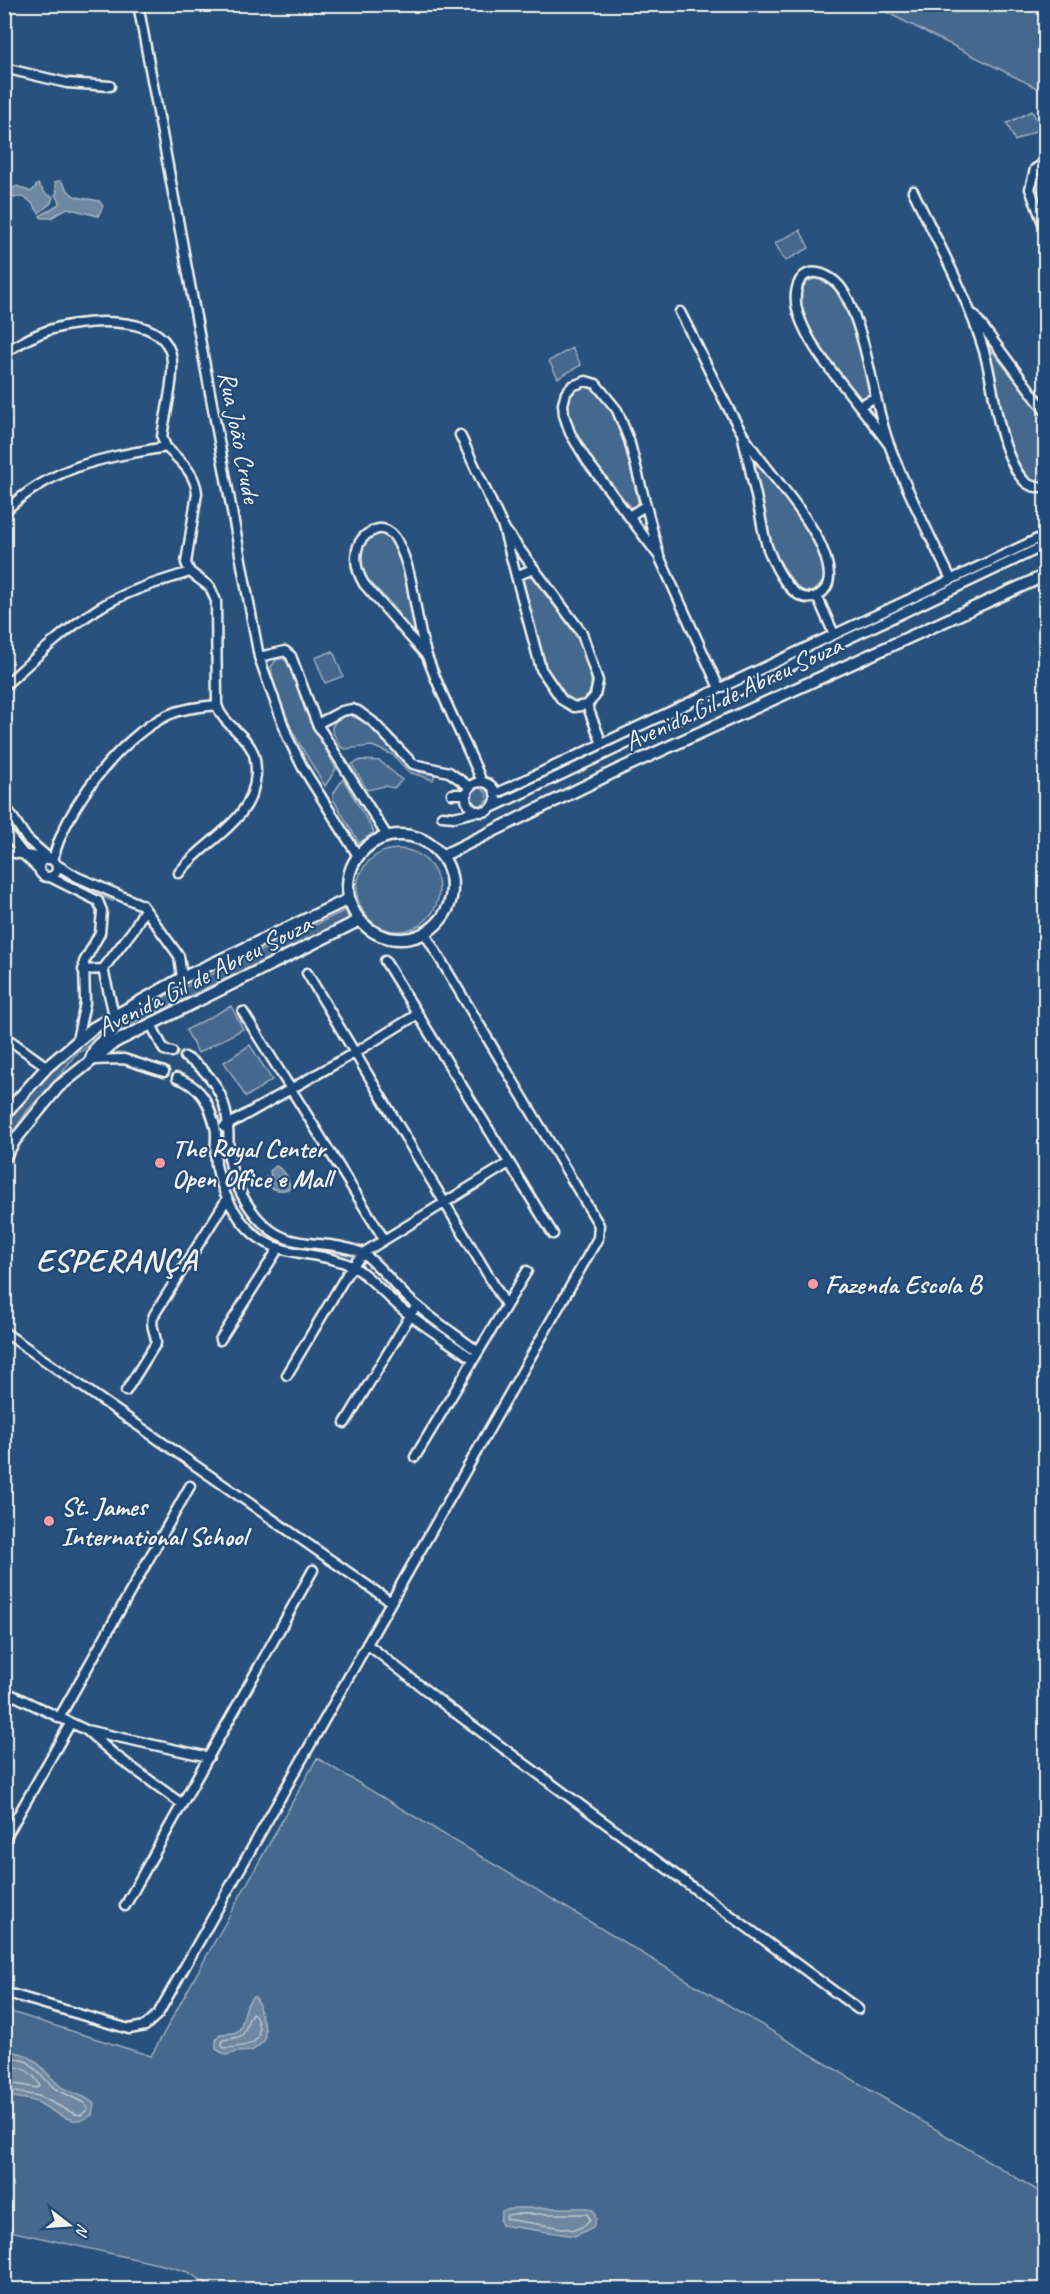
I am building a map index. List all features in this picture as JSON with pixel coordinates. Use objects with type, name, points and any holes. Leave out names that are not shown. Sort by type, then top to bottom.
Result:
[{"type":"street","name":"Rua João Crude","points":[[138,4],[259,657],[288,738],[303,768],[358,856]]},
{"type":"street","points":[[4,68],[68,83],[110,86]]},
{"type":"street","points":[[1046,162],[1035,169],[1030,189],[1046,231]]},
{"type":"street","points":[[913,191],[967,304],[984,351],[1005,439],[1015,468],[1028,485],[1046,486]]},
{"type":"street","points":[[890,446],[819,357],[806,335],[795,306],[794,294],[800,279],[806,274],[818,273],[827,276],[843,290],[862,337],[890,446],[951,579]]},
{"type":"street","points":[[967,304],[1046,412]]},
{"type":"street","points":[[680,312],[742,434],[806,520],[826,561],[828,581],[826,589],[817,596],[811,598],[795,594],[779,572],[767,548],[742,434]]},
{"type":"street","points":[[7,350],[50,330],[81,325],[123,323],[149,328],[167,342],[173,362],[162,437],[166,447],[190,472],[196,484],[186,563],[190,572],[210,587],[216,601],[217,705],[222,715],[246,739],[256,762],[255,786],[242,814],[221,835],[189,860],[179,873]]},
{"type":"street","points":[[984,351],[996,346]]},
{"type":"street","points":[[659,556],[587,461],[570,433],[563,404],[566,393],[572,386],[586,381],[596,384],[617,410],[629,440],[659,556],[719,688]]},
{"type":"street","points":[[859,406],[876,397]]},
{"type":"street","points":[[460,435],[503,527],[541,669],[550,686],[562,700],[574,706],[587,705],[596,696],[598,681],[582,633],[503,527]]},
{"type":"street","points":[[4,512],[31,490],[73,467],[114,455],[166,447]]},
{"type":"street","points":[[749,465],[761,460]]},
{"type":"street","points":[[629,516],[645,506]]},
{"type":"street","points":[[426,655],[364,584],[357,571],[355,558],[358,547],[374,530],[380,528],[391,532],[399,544],[417,607],[426,655],[482,782],[491,786],[495,794],[493,805],[489,809]]},
{"type":"street","points":[[495,794],[1046,535]]},
{"type":"street","points":[[442,816],[454,817],[489,809],[1046,545]]},
{"type":"street","points":[[516,576],[534,569]]},
{"type":"street","points":[[4,686],[66,631],[96,610],[141,588],[190,572]]},
{"type":"street","name":"Avenida Gil de Abreu Souza","points":[[442,856],[618,770],[1046,575]]},
{"type":"street","points":[[817,596],[834,634]]},
{"type":"street","points":[[411,636],[422,632]]},
{"type":"street","points":[[259,657],[285,651],[289,653],[317,724],[387,836]]},
{"type":"street","points":[[50,877],[55,874],[53,861],[57,841],[80,801],[93,782],[127,745],[167,716],[184,709],[217,705]]},
{"type":"street","points":[[587,705],[602,744]]},
{"type":"street","points":[[317,724],[342,711],[352,709],[358,711],[370,719],[413,764],[449,772],[468,790],[468,803],[478,811]]},
{"type":"street","points":[[452,794],[468,790],[482,782]]},
{"type":"street","points":[[4,804],[27,839],[53,861],[80,879],[138,903],[145,909],[179,956],[182,978]]},
{"type":"street","points":[[4,829],[42,874],[90,896],[100,905],[100,933],[85,959],[83,970],[85,1003],[77,1040]]},
{"type":"street","points":[[402,835],[417,838],[431,845],[442,856],[449,870],[452,886],[450,902],[443,916],[432,928],[418,936],[402,939],[386,937],[372,931],[360,920],[349,899],[348,884],[351,869],[358,856],[366,848],[387,836],[402,835]]},
{"type":"street","points":[[4,851],[53,861]]},
{"type":"street","points":[[39,869],[42,861],[53,861]]},
{"type":"street","name":"Avenida Gil de Abreu Souza","points":[[4,1115],[47,1067],[77,1040],[114,1015],[182,978],[349,899]]},
{"type":"street","points":[[83,970],[103,969],[133,930],[145,909]]},
{"type":"street","name":"Avenida Gil de Abreu Souza","points":[[4,1158],[15,1140],[58,1087],[115,1042],[360,920]]},
{"type":"street","points":[[4,1992],[129,2029],[146,2026],[158,2014],[598,1238],[599,1226],[424,932]]},
{"type":"street","points":[[385,961],[553,1234]]},
{"type":"street","points":[[103,969],[114,1015],[114,1030],[96,1047],[91,1060],[123,1059],[164,1072]]},
{"type":"street","points":[[307,973],[506,1305]]},
{"type":"street","points":[[243,1012],[384,1239]]},
{"type":"street","points":[[216,1132],[356,1053],[418,1014]]},
{"type":"street","points":[[151,1024],[164,1050],[172,1052]]},
{"type":"street","points":[[4,1036],[47,1067]]},
{"type":"street","points":[[184,1057],[200,1066],[210,1076],[222,1098],[228,1124],[229,1158],[233,1174],[247,1205],[258,1218],[287,1240],[327,1244],[363,1253],[417,1306],[475,1355]]},
{"type":"street","points":[[177,1078],[192,1084],[203,1095],[209,1107],[216,1132],[214,1146],[221,1185],[239,1218],[253,1234],[279,1249],[301,1255],[328,1257],[353,1266],[411,1315],[475,1355]]},
{"type":"street","points":[[287,1375],[363,1253],[509,1162]]},
{"type":"street","points":[[126,1391],[156,1343],[156,1336],[151,1326],[154,1315],[227,1199]]},
{"type":"street","points":[[220,1340],[279,1249]]},
{"type":"street","points":[[415,1457],[527,1272]]},
{"type":"street","points":[[345,1423],[417,1306]]},
{"type":"street","points":[[4,1332],[391,1602]]},
{"type":"street","points":[[59,1718],[190,1486]]},
{"type":"street","points":[[125,1906],[313,1570]]},
{"type":"street","points":[[367,1644],[460,1716],[858,2009]]},
{"type":"street","points":[[4,1691],[86,1730],[209,1757]]},
{"type":"street","points":[[4,1840],[70,1724]]},
{"type":"street","points":[[86,1730],[115,1755],[182,1804]]},
{"type":"shaded area","points":[[872,5],[1045,5],[1045,88],[1041,90]]},
{"type":"shaded area","points":[[1032,111],[1041,128],[1015,141],[1007,123]]},
{"type":"shaded area","points":[[1045,167],[1045,217],[1035,181],[1038,172]]},
{"type":"shaded area","points":[[800,230],[809,248],[785,261],[775,243]]},
{"type":"shaded area","points":[[817,279],[830,284],[836,291],[855,329],[870,391],[870,396],[865,400],[829,362],[810,332],[802,309],[802,289],[807,282]]},
{"type":"shaded area","points":[[572,348],[581,365],[558,378],[549,361]]},
{"type":"shaded area","points":[[990,349],[1034,404],[1046,423],[1045,481],[1034,482],[1024,472],[1016,458],[999,405],[988,355]]},
{"type":"shaded area","points":[[592,386],[612,410],[619,425],[639,506],[635,510],[587,453],[572,426],[569,412],[570,400],[575,388]]},
{"type":"shaded area","points":[[757,465],[788,500],[818,551],[824,577],[820,586],[813,592],[798,590],[771,547],[753,466]]},
{"type":"shaded area","points":[[377,533],[392,539],[409,587],[415,630],[406,625],[394,607],[362,572],[359,554],[367,540]]},
{"type":"shaded area","points":[[529,574],[565,620],[586,657],[591,683],[589,695],[582,701],[570,698],[562,691],[552,678],[541,656],[531,621],[523,576]]},
{"type":"shaded area","points":[[333,651],[343,676],[325,683],[315,658]]},
{"type":"shaded area","points":[[284,659],[290,666],[305,711],[336,769],[325,786],[292,729],[278,699],[271,667],[276,660]]},
{"type":"shaded area","points":[[349,715],[363,721],[373,729],[408,767],[421,773],[435,774],[433,780],[409,772],[393,755],[372,746],[345,749],[341,747],[332,727],[337,719]]},
{"type":"shaded area","points":[[361,760],[380,761],[402,780],[394,788],[385,786],[367,790],[352,764]]},
{"type":"shaded area","points":[[343,779],[374,832],[359,843],[333,799],[333,794]]},
{"type":"shaded area","points":[[478,788],[484,791],[487,797],[484,803],[478,806],[472,803],[469,797],[472,791]]},
{"type":"shaded area","points":[[398,849],[414,853],[427,861],[435,874],[439,890],[435,906],[427,919],[414,927],[398,931],[382,927],[369,919],[361,906],[357,890],[361,874],[369,861],[382,853]]},
{"type":"shaded area","points":[[62,875],[115,897],[115,899],[113,901],[62,879]]},
{"type":"shaded area","points":[[344,911],[348,918],[340,924],[131,1024],[125,1021],[124,1016]]},
{"type":"shaded area","points":[[231,1006],[243,1029],[198,1053],[186,1030]]},
{"type":"shaded area","points":[[105,1027],[110,1027],[110,1031],[74,1056],[63,1072],[28,1110],[5,1145],[5,1126],[34,1088],[77,1047]]},
{"type":"shaded area","points":[[250,1045],[272,1080],[246,1097],[224,1062]]},
{"type":"shaded area","points":[[317,1758],[1045,2195],[1045,2289],[215,2289],[188,2272],[167,2266],[5,2230],[5,2010],[151,2056]]},
{"type":"water","points":[[61,181],[74,196],[99,201],[103,206],[98,216],[67,208],[51,218],[42,218],[40,216],[59,204],[60,201],[55,195],[57,192],[55,182]]},
{"type":"water","points":[[38,184],[46,194],[53,197],[51,203],[39,213],[26,198],[14,198],[10,190],[17,186],[31,192]]},
{"type":"water","points":[[276,1166],[286,1175],[290,1188],[280,1190],[264,1185],[266,1183],[263,1181],[266,1177],[271,1176],[270,1171]]},
{"type":"water","points":[[252,1997],[255,1997],[258,2002],[265,2029],[264,2041],[252,2051],[226,2055],[216,2049],[216,2040],[220,2034],[234,2033],[240,2029],[247,2005]]},
{"type":"water","points":[[15,2052],[35,2061],[60,2086],[94,2104],[92,2115],[85,2119],[70,2119],[34,2101],[5,2095],[5,2053]]},
{"type":"water","points":[[515,2208],[589,2208],[594,2211],[596,2219],[593,2227],[575,2236],[502,2225],[500,2221],[502,2211]]},
{"type":"place","name":"The Royal Center Open Office e Mall","points":[[160,1163]]},
{"type":"place","name":"Fazenda Escola B","points":[[813,1284]]},
{"type":"place","name":"St. James International School","points":[[49,1521]]},
{"type":"district","name":"ESPERANÇA","points":[[117,1260]]}]
